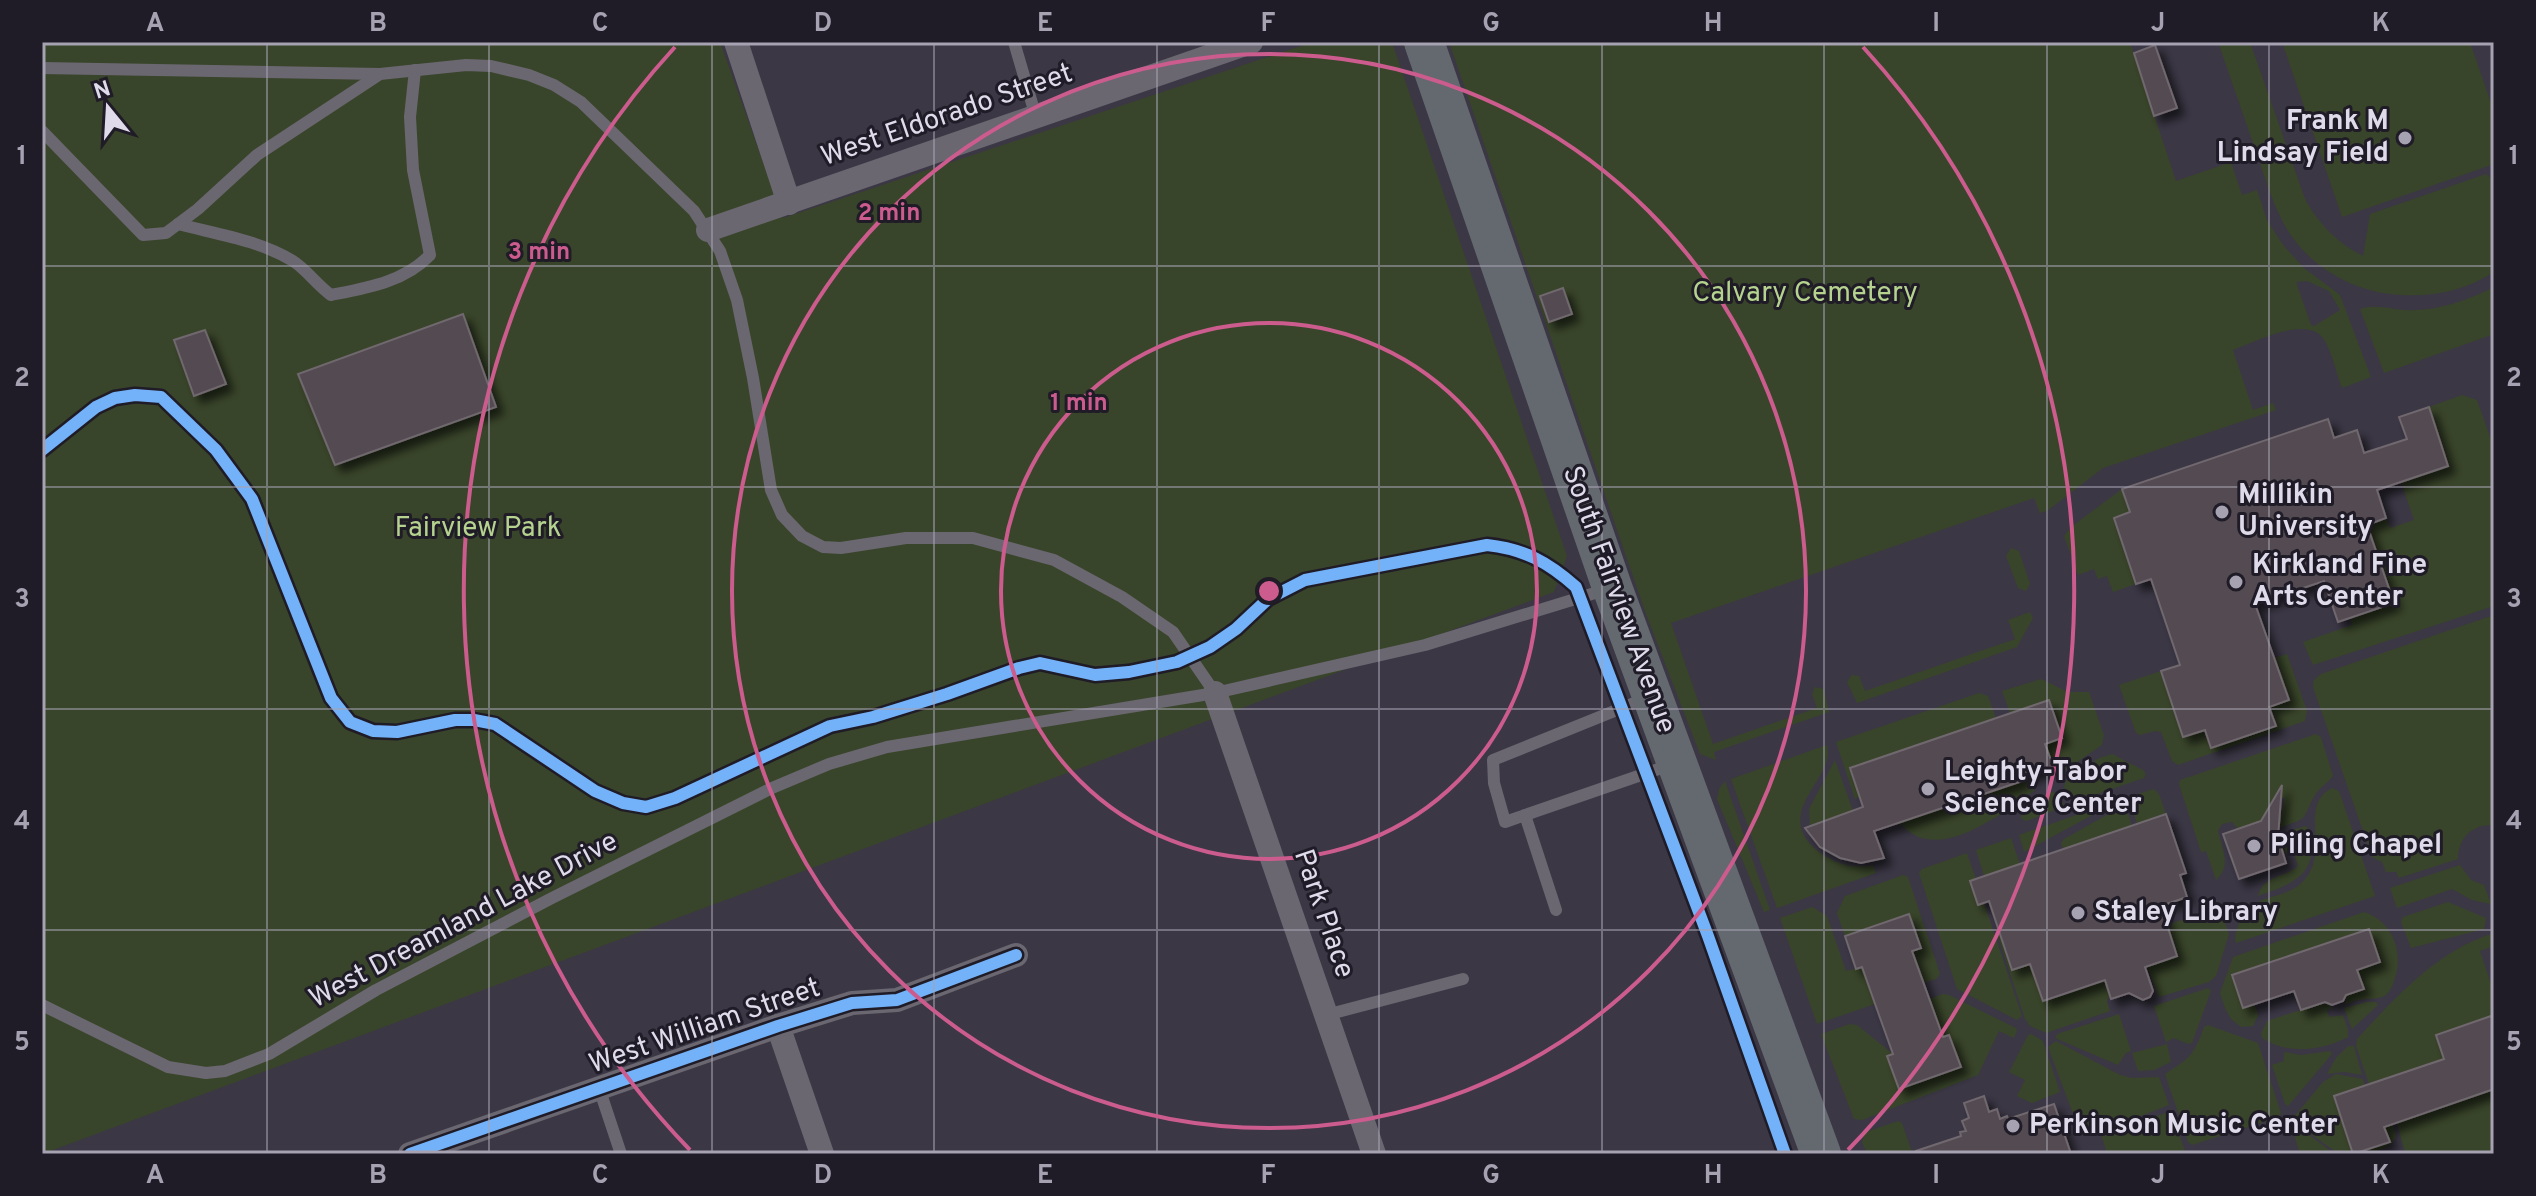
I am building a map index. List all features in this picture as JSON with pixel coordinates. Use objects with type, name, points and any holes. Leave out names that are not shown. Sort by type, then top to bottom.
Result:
[{"type":"main road","name":"South Fairview Avenue","points":[[1424,42],[1612,587],[1821,1154]]},
{"type":"street","points":[[736,42],[789,203]]},
{"type":"street","name":"West Eldorado Street","points":[[708,230],[1251,42]]},
{"type":"street","name":"Park Place","points":[[1215,693],[1374,1154]]},
{"type":"street","name":"West William Street","points":[[410,1154],[778,1026],[852,1003],[897,1000],[1016,955]]},
{"type":"street","points":[[778,1026],[822,1154]]},
{"type":"lane","points":[[1014,42],[1036,117]]},
{"type":"lane","points":[[42,68],[380,74],[466,65],[491,66],[554,85],[581,102],[694,211],[720,251],[737,300],[771,490],[782,515],[802,536],[823,547],[841,548],[906,538],[973,538],[1054,560],[1122,597],[1173,632],[1215,693]]},
{"type":"lane","points":[[178,224],[270,249],[296,263],[331,295],[378,286],[419,267],[430,255],[413,170],[410,117],[415,70]]},
{"type":"lane","points":[[42,131],[143,235],[166,233],[257,155],[380,74]]},
{"type":"lane","name":"West Dreamland Lake Drive","points":[[42,1005],[168,1067],[206,1073],[225,1071],[269,1054],[376,990],[552,898],[772,788],[829,764],[887,747],[1215,693],[1425,645],[1612,587]]},
{"type":"lane","points":[[1652,695],[1493,760],[1494,783],[1505,822],[1677,763]]},
{"type":"lane","points":[[1525,815],[1556,910]]},
{"type":"lane","points":[[1326,1015],[1463,979]]},
{"type":"lane","points":[[599,1088],[621,1154]]},
{"type":"green space","name":"Fairview Park","points":[[42,42],[720,42],[783,218],[1313,42],[1392,42],[1567,556],[1554,592],[42,1154]]},
{"type":"green space","name":"Calvary Cemetery","points":[[1449,42],[2130,42],[2176,181],[2231,162],[2242,195],[2257,190],[2267,220],[2283,245],[2304,268],[2340,295],[2371,377],[2342,388],[2328,346],[2318,333],[2295,329],[2268,336],[2233,350],[2253,410],[2273,403],[2276,410],[2103,468],[2047,511],[2040,513],[2034,498],[1671,623],[1713,744],[1817,708],[1812,694],[1815,687],[1824,689],[1829,712],[1714,752],[1716,760],[1700,754],[1646,614]],"holes":[[[2307,281],[2329,291],[2340,310],[2311,325],[2296,282]]]},
{"type":"green space","points":[[2218,42],[2250,42],[2305,199],[2316,217],[2337,239],[2363,256],[2370,214],[2486,174],[2494,181],[2494,272],[2449,291],[2401,295],[2365,289],[2316,263],[2291,236],[2278,211]]},
{"type":"green space","name":"Frank M Lindsay Field","points":[[2282,42],[2470,42],[2494,112],[2494,164],[2342,217]]},
{"type":"green space","points":[[2494,287],[2494,334],[2384,373],[2360,309],[2427,309],[2462,301]]},
{"type":"green space","points":[[2462,395],[2477,400],[2494,448],[2494,606],[2313,665],[2303,642],[2352,625],[2350,618],[2367,525],[2386,518],[2390,528],[2414,520],[2401,482],[2448,466],[2429,407]]},
{"type":"green space","points":[[2122,489],[2130,512],[2114,518],[2136,584],[2113,592],[2107,576],[2098,579],[2094,569],[2078,575],[2064,536],[2071,527]]},
{"type":"green space","points":[[2011,548],[2019,551],[2030,584],[2026,591],[2018,588],[2006,556]]},
{"type":"green space","points":[[2030,612],[2033,618],[2017,647],[1857,703],[1847,682],[1852,675],[1859,676],[1865,691],[2015,639],[2008,620]]},
{"type":"green space","points":[[2494,615],[2494,825],[2468,833],[2461,844],[2458,859],[2399,878],[2396,872],[2386,872],[2382,862],[2372,857],[2313,687],[2314,680],[2321,674]]},
{"type":"green space","points":[[2287,654],[2307,711],[2305,721],[2178,765],[2172,761],[2161,732],[2136,733],[2119,685],[2161,671],[2183,736],[2205,730],[2275,726],[2269,707],[2289,700],[2274,658]]},
{"type":"green space","points":[[2041,679],[2068,692],[2089,692],[2104,735],[2102,745],[2061,773],[2049,768],[2053,766],[2045,744],[2062,738],[2049,700],[2010,713],[2002,691]]},
{"type":"green space","points":[[1979,693],[1988,696],[1996,718],[1851,768],[1860,797],[1855,799],[1836,742]]},
{"type":"green space","points":[[2316,734],[2321,737],[2333,776],[2317,792],[2303,818],[2296,822],[2278,828],[2285,798],[2272,803],[2261,821],[2238,829],[2232,822],[2222,824],[2218,831],[2225,863],[2216,880],[2206,851],[2201,852],[2180,780]]},
{"type":"green space","points":[[1827,745],[1828,758],[1801,812],[1801,826],[1808,841],[1825,856],[1848,865],[1873,865],[1876,873],[1777,908],[1731,779]]},
{"type":"green space","points":[[2112,754],[2143,770],[2146,774],[2144,778],[2080,800],[2073,798],[2064,787],[2066,781],[2099,758]]},
{"type":"green space","points":[[1835,760],[1853,811],[1810,826],[1809,809]]},
{"type":"green space","points":[[2027,776],[2035,785],[2034,791],[1968,832],[1932,840],[1915,835],[1900,823],[2022,781],[2021,778]]},
{"type":"green space","points":[[1725,781],[1770,910],[1764,912],[1717,799]]},
{"type":"green space","points":[[2332,788],[2339,791],[2375,896],[2236,943],[2238,926],[2250,907],[2298,886],[2306,878],[2315,854],[2317,805],[2322,795]]},
{"type":"green space","points":[[2154,789],[2166,814],[2137,824],[2128,797]]},
{"type":"green space","points":[[2051,792],[2056,793],[2065,806],[2027,821],[2021,819],[2022,811]]},
{"type":"green space","points":[[2109,806],[2024,852],[2019,835]]},
{"type":"green space","points":[[2126,807],[2132,826],[2063,849],[2061,843],[2064,839]]},
{"type":"green space","points":[[2305,826],[2310,830],[2312,845],[2307,867],[2283,887],[2258,896],[2269,880],[2298,866],[2294,853],[2283,853],[2278,835]]},
{"type":"green space","points":[[2011,838],[2020,864],[1984,876],[1976,850]]},
{"type":"green space","points":[[1967,853],[1976,879],[1971,881],[1984,903],[2022,1016],[2017,1020],[1957,989],[1919,873],[1922,869]]},
{"type":"green space","points":[[2460,865],[2471,880],[2484,885],[2491,904],[2472,900],[2452,889],[2397,908],[2390,888]]},
{"type":"green space","points":[[1903,875],[1908,877],[1940,974],[1936,979],[1923,983],[1912,951],[1920,947],[1909,914],[1845,936],[1837,913],[1845,896]]},
{"type":"green space","points":[[2448,902],[2486,918],[2484,929],[2411,948],[2401,922],[2403,917]]},
{"type":"green space","points":[[1812,907],[1827,916],[1846,971],[1862,967],[1875,1004],[1817,1024],[1780,918]]},
{"type":"green space","points":[[2220,907],[2229,934],[2216,976],[2209,982],[2159,997],[2147,966],[2177,956],[2167,925]]},
{"type":"green space","points":[[2364,912],[2382,922],[2397,948],[2397,968],[2393,985],[2386,995],[2345,1006],[2346,995],[2363,989],[2357,970],[2380,962],[2369,929],[2243,1007],[2255,1004],[2258,1016],[2253,1026],[2241,1027],[2231,1019],[2220,993],[2233,957]]},
{"type":"green space","points":[[1999,930],[2012,970],[2030,964],[2043,1001],[2105,980],[2110,994],[2107,1001],[2110,1011],[2046,1033],[2030,1026],[1996,931]]},
{"type":"green space","points":[[2491,934],[2494,936],[2494,946],[2480,951],[2494,993],[2494,1034],[2476,1021],[2436,1035],[2444,1059],[2369,1084],[2356,1046],[2357,1039],[2434,964]]},
{"type":"green space","points":[[2208,988],[2211,991],[2192,1043],[2174,1038],[2166,1042],[2154,1006]]},
{"type":"green space","points":[[1943,994],[2016,1028],[2014,1038],[1999,1031],[1978,1075],[1862,1120],[1854,1119],[1821,1034],[1850,1024],[1857,1025],[1893,1054],[1888,1057],[1899,1089],[1960,1067],[1949,1035],[1943,1037],[1929,999]]},
{"type":"green space","points":[[2325,1002],[2333,1008],[2327,1010],[2329,1017],[2343,1015],[2348,1037],[2305,1049],[2283,1047],[2262,1038],[2267,1021]]},
{"type":"green space","points":[[2367,1002],[2378,1005],[2352,1029],[2344,1008]]},
{"type":"green space","points":[[2119,1014],[2131,1051],[2118,1065],[2055,1038],[2057,1034]]},
{"type":"green space","points":[[2208,1025],[2258,1043],[2281,1113],[2279,1117],[2192,1145],[2188,1142],[2165,1074],[2190,1055],[2204,1027]]},
{"type":"green space","points":[[2031,1034],[2043,1041],[2060,1092],[2032,1103],[2017,1096],[2025,1080],[2009,1072]]},
{"type":"green space","points":[[2056,1041],[2120,1075],[2159,1077],[2169,1105],[2118,1125],[2081,1135],[2048,1047]]},
{"type":"green space","points":[[2167,1044],[2171,1062],[2154,1070],[2138,1071],[2132,1053]]},
{"type":"green space","points":[[2348,1046],[2354,1046],[2362,1075],[2344,1072],[2327,1074],[2336,1058]]},
{"type":"green space","points":[[2330,1051],[2332,1054],[2288,1106],[2272,1065],[2284,1061],[2284,1052],[2301,1055]]},
{"type":"green space","points":[[2336,1074],[2363,1079],[2365,1086],[2334,1097],[2353,1154],[2339,1154],[2295,1123],[2293,1118],[2323,1082]]},
{"type":"green space","points":[[2494,1089],[2494,1154],[2405,1154],[2397,1123]]},
{"type":"green space","points":[[2169,1112],[2186,1154],[2094,1154],[2106,1150],[2101,1134]]},
{"type":"green space","points":[[1898,1121],[1902,1123],[1912,1152],[1867,1154],[1862,1142],[1866,1132]]},
{"type":"green space","points":[[2291,1122],[2335,1154],[2300,1154]]},
{"type":"green space","points":[[2393,1124],[2396,1137],[2388,1146],[2354,1154],[2389,1142],[2384,1127]]},
{"type":"building","points":[[2155,45],[2177,108],[2154,116],[2134,53]]},
{"type":"building","points":[[1563,288],[1572,314],[1549,322],[1540,296]]},
{"type":"building","points":[[463,314],[496,407],[335,465],[298,374]]},
{"type":"building","points":[[205,330],[226,384],[194,396],[174,340]]},
{"type":"building","name":"Kirkland Fine Arts Center","points":[[2429,407],[2448,466],[2377,490],[2386,518],[2367,525],[2394,603],[2338,622],[2324,581],[2255,604],[2289,700],[2269,707],[2276,726],[2211,748],[2205,730],[2183,737],[2161,671],[2180,665],[2151,579],[2136,584],[2114,518],[2130,512],[2122,489],[2328,419],[2334,438],[2357,430],[2364,453],[2407,439],[2399,417]]},
{"type":"building","name":"Leighty-Tabor Science Center","points":[[2049,700],[2062,738],[2045,744],[2053,766],[2021,778],[2022,781],[1874,831],[1884,858],[1861,863],[1840,858],[1820,847],[1805,828],[1863,807],[1850,768]]},
{"type":"building","name":"Piling Chapel","points":[[2282,785],[2278,837],[2286,863],[2239,879],[2223,834],[2261,821]]},
{"type":"building","name":"Staley Library","points":[[2166,814],[2186,873],[2180,875],[2187,897],[2161,906],[2177,956],[2145,967],[2153,991],[2150,997],[2143,1000],[2129,993],[2111,999],[2105,980],[2043,1001],[2030,964],[2012,970],[1989,901],[1978,905],[1970,881]]},
{"type":"building","points":[[1909,914],[1921,948],[1912,951],[1943,1037],[1949,1035],[1961,1067],[1899,1089],[1887,1056],[1893,1054],[1862,967],[1856,969],[1845,936]]},
{"type":"building","points":[[2369,929],[2380,962],[2357,970],[2364,989],[2346,995],[2343,1001],[2332,1005],[2325,1002],[2301,1010],[2294,991],[2243,1008],[2232,975]]},
{"type":"building","points":[[2494,1015],[2494,1089],[2384,1127],[2390,1142],[2353,1154],[2334,1096],[2444,1059],[2436,1035]]},
{"type":"building","name":"Perkinson Music Center","points":[[1984,1096],[1989,1112],[1997,1109],[2000,1119],[2054,1104],[2071,1154],[1917,1154],[1916,1151],[1961,1136],[1960,1132],[1966,1131],[1962,1121],[1969,1118],[1964,1103]]},
{"type":"cycle path","points":[[42,450],[96,407],[115,398],[135,395],[161,397],[216,450],[252,499],[331,698],[350,722],[373,731],[397,732],[455,720],[495,724],[595,791],[623,803],[646,807],[675,798],[830,726],[873,717],[1019,668],[1040,663],[1095,675],[1177,662],[1210,647],[1236,629],[1268,599],[1305,580],[1487,545],[1524,553],[1555,570],[1576,587],[1708,936],[1785,1154]]},
{"type":"cycle path","points":[[410,1154],[778,1026],[852,1003],[897,1000],[1016,955]]},
{"type":"place","name":"Frank M Lindsay Field","points":[[2405,138]]},
{"type":"place","name":"Millikin University","points":[[2222,512]]},
{"type":"place","name":"Kirkland Fine Arts Center","points":[[2236,582]]},
{"type":"place","name":"Leighty-Tabor Science Center","points":[[1928,789]]},
{"type":"place","name":"Piling Chapel","points":[[2254,846]]},
{"type":"place","name":"Staley Library","points":[[2078,913]]},
{"type":"place","name":"Perkinson Music Center","points":[[2013,1126]]}]
